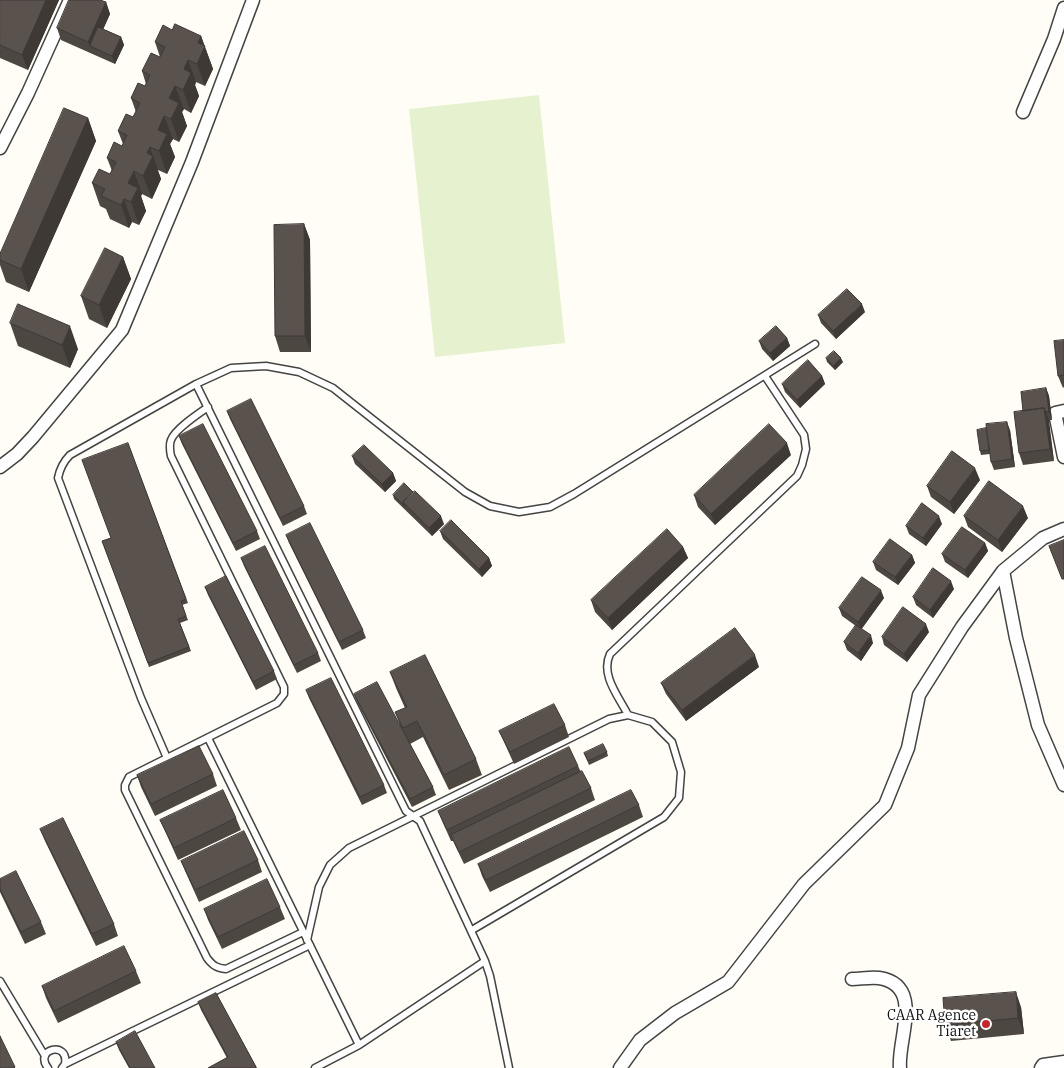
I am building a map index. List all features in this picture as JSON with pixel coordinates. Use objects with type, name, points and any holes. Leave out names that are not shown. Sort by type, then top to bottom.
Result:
[{"type":"street","points":[[0,148],[28,93],[70,0]]},
{"type":"street","points":[[0,467],[17,454],[33,437],[122,330],[192,162],[253,0]]},
{"type":"street","points":[[1023,112],[1059,40],[1064,8]]},
{"type":"street","points":[[1064,411],[1056,412],[1064,457]]},
{"type":"street","points":[[620,1068],[640,1040],[675,1013],[728,982],[804,884],[885,805],[908,748],[919,696],[962,627],[1003,571],[1043,538],[1064,529]]},
{"type":"street","points":[[1003,571],[1016,638],[1038,725],[1064,785]]},
{"type":"street","points":[[852,979],[880,978],[894,984],[905,997],[906,1020],[900,1068]]},
{"type":"street","points":[[1040,1068],[1043,1065],[1064,1062]]},
{"type":"lane","points":[[167,758],[141,698],[58,478],[64,460],[70,455],[196,384],[231,368],[266,366],[299,372],[334,388],[465,492],[490,506],[519,512],[550,507],[574,494],[815,344]]},
{"type":"lane","points":[[628,715],[608,676],[607,660],[610,654],[797,476],[802,465],[806,449],[804,435],[765,376]]},
{"type":"lane","points":[[196,384],[406,811],[420,821],[472,930],[490,976],[509,1068]]},
{"type":"lane","points":[[208,407],[175,433],[169,446],[171,456],[284,687],[284,694],[277,703],[129,777],[125,785],[212,965],[226,969],[303,932]]},
{"type":"lane","points":[[309,943],[319,887],[330,865],[349,848],[609,719],[628,715],[652,722],[672,742],[681,772],[679,798],[664,817],[472,930]]},
{"type":"lane","points":[[208,738],[359,1045]]},
{"type":"lane","points":[[64,1066],[309,943]]},
{"type":"lane","points":[[315,1068],[359,1045],[485,960]]},
{"type":"lane","points":[[0,981],[45,1056]]},
{"type":"lane","points":[[48,1068],[44,1064],[45,1056],[49,1051],[57,1049],[63,1053],[66,1060],[64,1066]]},
{"type":"green space","points":[[539,95],[565,343],[435,357],[409,109]]},
{"type":"building","points":[[0,0],[46,0],[22,55],[0,45]]},
{"type":"building","points":[[69,0],[100,0],[106,2],[88,42],[57,28]]},
{"type":"building","points":[[175,24],[201,36],[198,43],[205,46],[197,64],[188,60],[184,69],[191,73],[183,90],[175,86],[169,98],[179,103],[171,119],[164,116],[158,130],[167,134],[159,151],[150,147],[147,153],[153,156],[143,176],[134,171],[128,183],[138,188],[131,202],[124,199],[121,205],[101,196],[105,189],[92,183],[99,169],[110,174],[116,162],[107,158],[114,142],[122,146],[127,135],[118,131],[126,114],[133,117],[140,103],[131,98],[138,83],[145,86],[150,75],[142,71],[151,53],[160,57],[165,47],[155,42],[163,25],[172,30]]},
{"type":"building","points":[[98,27],[121,37],[112,56],[90,46]]},
{"type":"building","points":[[64,108],[88,118],[21,269],[0,260],[0,254]]},
{"type":"building","points":[[304,224],[305,336],[275,336],[274,225]]},
{"type":"building","points":[[105,248],[123,257],[99,305],[81,296]]},
{"type":"building","points":[[847,289],[862,304],[833,331],[818,315]]},
{"type":"building","points":[[18,304],[70,326],[62,345],[10,323]]},
{"type":"building","points":[[776,326],[787,338],[770,353],[759,341]]},
{"type":"building","points":[[1064,340],[1064,375],[1058,376],[1054,341]]},
{"type":"building","points":[[834,351],[841,358],[833,366],[826,358]]},
{"type":"building","points":[[808,360],[822,376],[797,400],[782,384]]},
{"type":"building","points":[[1046,388],[1049,412],[1046,412],[1044,408],[1023,411],[1021,392]]},
{"type":"building","points":[[251,399],[304,506],[280,518],[227,411]]},
{"type":"building","points":[[1044,408],[1050,449],[1019,453],[1014,412]]},
{"type":"building","points":[[1007,422],[1012,459],[991,462],[986,424]]},
{"type":"building","points":[[203,424],[257,531],[233,543],[179,436]]},
{"type":"building","points":[[769,424],[787,443],[711,514],[694,495]]},
{"type":"building","points":[[986,428],[989,450],[980,451],[977,430]]},
{"type":"building","points":[[128,443],[186,599],[181,601],[186,616],[178,619],[189,647],[148,663],[102,541],[111,538],[82,460]]},
{"type":"building","points":[[364,445],[393,473],[382,484],[352,456]]},
{"type":"building","points":[[952,451],[975,468],[950,502],[927,486]]},
{"type":"building","points":[[989,481],[1023,506],[998,540],[964,516]]},
{"type":"building","points":[[404,483],[413,492],[403,502],[405,506],[393,495]]},
{"type":"building","points":[[415,491],[441,516],[429,528],[403,502]]},
{"type":"building","points":[[922,503],[939,516],[923,538],[906,526]]},
{"type":"building","points":[[451,520],[489,558],[479,569],[440,531]]},
{"type":"building","points":[[310,523],[363,630],[339,642],[286,535]]},
{"type":"building","points":[[962,527],[985,543],[965,570],[942,554]]},
{"type":"building","points":[[667,529],[683,547],[608,618],[591,600]]},
{"type":"building","points":[[890,539],[912,555],[895,577],[873,562]]},
{"type":"building","points":[[1064,540],[1064,579],[1062,579],[1049,546]]},
{"type":"building","points":[[265,546],[318,653],[294,665],[241,558]]},
{"type":"building","points":[[933,568],[951,581],[930,610],[913,597]]},
{"type":"building","points":[[226,576],[274,671],[253,682],[205,587]]},
{"type":"building","points":[[862,577],[881,590],[858,622],[839,608]]},
{"type":"building","points":[[903,607],[926,624],[904,654],[882,637]]},
{"type":"building","points":[[856,625],[871,635],[858,653],[844,642]]},
{"type":"building","points":[[735,628],[755,655],[682,710],[661,683]]},
{"type":"building","points":[[425,655],[476,759],[444,775],[417,721],[403,728],[395,712],[407,707],[390,672]]},
{"type":"building","points":[[331,678],[384,785],[360,797],[306,690]]},
{"type":"building","points":[[377,682],[433,787],[410,799],[354,694]]},
{"type":"building","points":[[554,704],[565,725],[510,752],[499,731]]},
{"type":"building","points":[[603,744],[607,752],[588,761],[584,753]]},
{"type":"building","points":[[199,746],[213,774],[151,804],[137,775]]},
{"type":"building","points":[[569,747],[578,766],[447,830],[438,811]]},
{"type":"building","points":[[582,771],[591,788],[459,852],[451,835]]},
{"type":"building","points":[[223,790],[236,818],[174,848],[160,820]]},
{"type":"building","points":[[631,790],[639,805],[486,880],[478,864]]},
{"type":"building","points":[[63,818],[114,924],[92,934],[40,829]]},
{"type":"building","points":[[244,831],[258,860],[195,890],[181,861]]},
{"type":"building","points":[[16,871],[41,922],[21,932],[0,889],[0,879]]},
{"type":"building","points":[[267,879],[280,907],[218,937],[204,909]]},
{"type":"building","points":[[124,946],[136,971],[54,1011],[42,986]]},
{"type":"building","points":[[1016,992],[1018,1018],[945,1025],[943,998]]},
{"type":"building","points":[[216,993],[255,1068],[208,1068],[228,1057],[198,1002]]},
{"type":"building","points":[[135,1031],[155,1068],[130,1068],[116,1042]]},
{"type":"building","points":[[0,1036],[15,1067],[14,1068],[0,1068]]},
{"type":"place","name":"CAAR Agence Tiaret","points":[[986,1024]]}]
